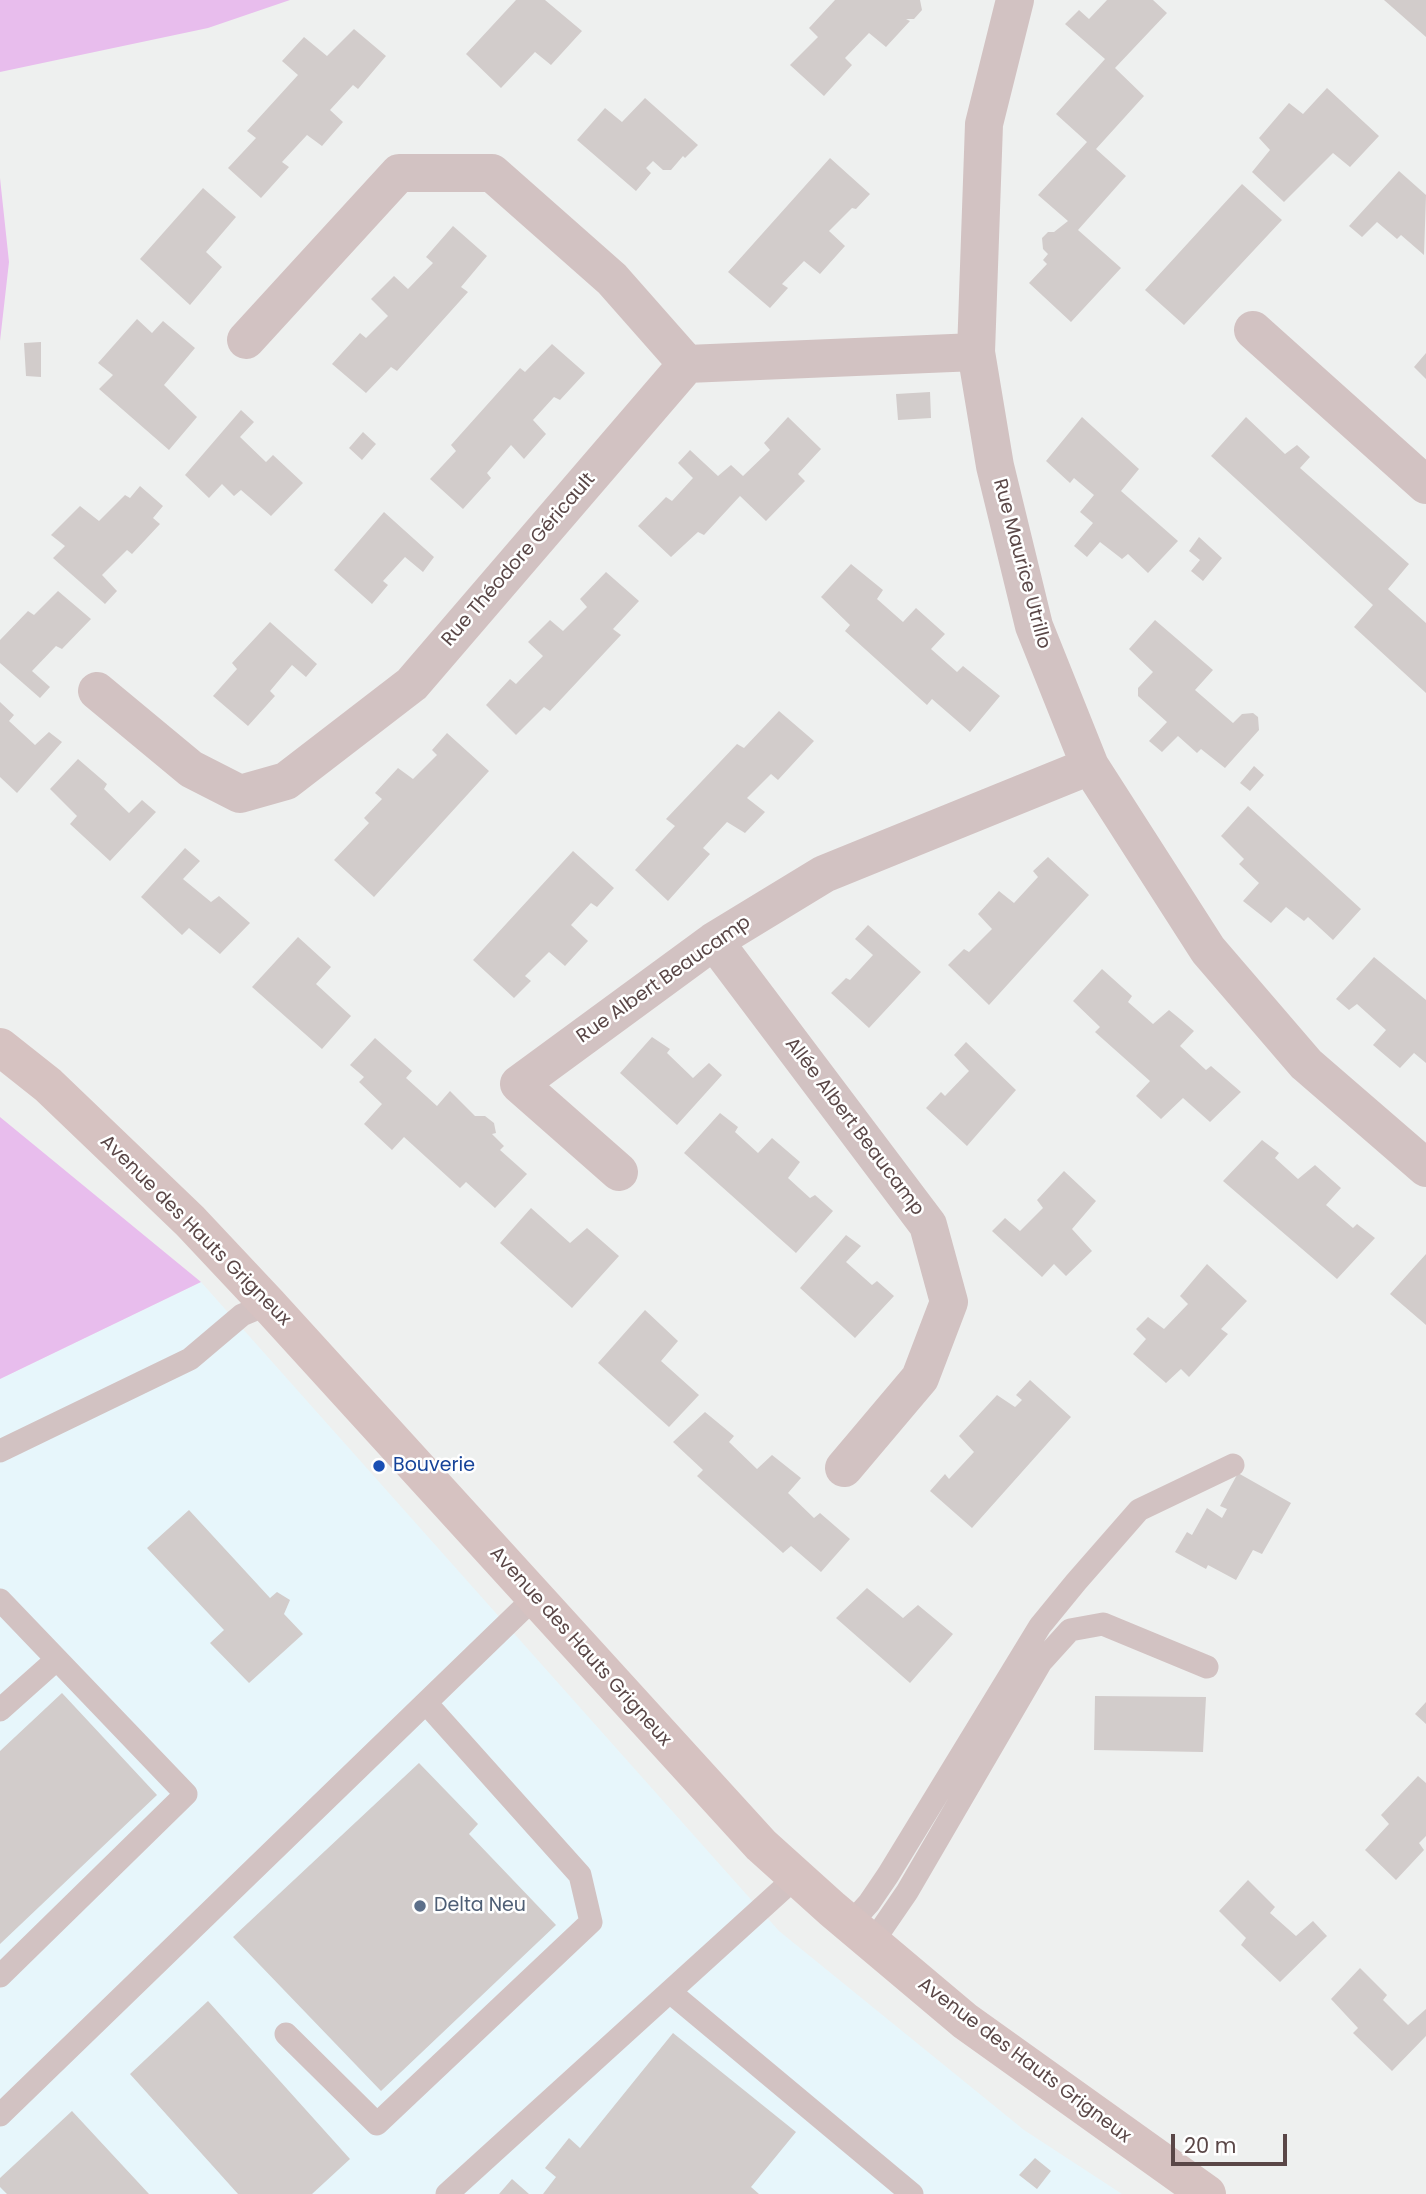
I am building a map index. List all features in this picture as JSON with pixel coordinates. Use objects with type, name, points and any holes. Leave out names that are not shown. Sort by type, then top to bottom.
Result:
[{"type":"street","name":"Rue Maurice Utrillo","points":[[1014,0],[984,124],[976,352],[995,466],[1034,626],[1090,766],[1208,950],[1306,1064],[1426,1168]]},
{"type":"street","points":[[246,340],[399,173],[492,173],[612,279],[687,364],[976,352]]},
{"type":"street","points":[[1253,330],[1426,485]]},
{"type":"street","name":"Rue Théodore Géricault","points":[[97,691],[191,769],[240,794],[286,781],[412,684],[687,364]]},
{"type":"street","name":"Rue Albert Beaucamp","points":[[619,1172],[519,1084],[714,941],[824,874],[1090,766]]},
{"type":"street","name":"Allée Albert Beaucamp","points":[[714,941],[928,1225],[948,1302],[920,1378],[844,1468]]},
{"type":"street","name":"Avenue des Hauts Grigneux","points":[[0,1047],[48,1086],[171,1203],[268,1304],[761,1845],[965,2021],[1207,2194]]},
{"type":"lane","points":[[0,1451],[190,1359],[242,1315],[268,1304]]},
{"type":"lane","points":[[861,1933],[869,1903],[1040,1626],[1139,1510],[1233,1465]]},
{"type":"lane","points":[[0,2115],[534,1598]]},
{"type":"lane","points":[[0,1600],[186,1794],[0,1976]]},
{"type":"lane","points":[[861,1933],[907,1892],[1041,1662],[1070,1630],[1102,1624],[1207,1667]]},
{"type":"lane","points":[[0,1710],[56,1660]]},
{"type":"lane","points":[[286,2034],[377,2124],[591,1922],[580,1875],[426,1703]]},
{"type":"lane","points":[[447,2194],[796,1877]]},
{"type":"lane","points":[[670,1992],[912,2194]]},
{"type":"shaded area","points":[[0,0],[290,0],[208,28],[0,72]]},
{"type":"shaded area","points":[[0,178],[9,262],[0,341]]},
{"type":"shaded area","points":[[0,1117],[201,1282],[0,1379]]},
{"type":"shaded area","points":[[201,1282],[779,1931],[1024,2130],[1122,2194],[0,2194],[0,1379]]},
{"type":"building","points":[[516,0],[545,0],[582,31],[551,65],[535,52],[501,88],[466,54]]},
{"type":"building","points":[[835,0],[920,0],[922,10],[914,19],[906,19],[910,21],[886,47],[869,33],[845,58],[852,65],[824,96],[790,65],[818,37],[809,28]]},
{"type":"building","points":[[1107,0],[1153,0],[1167,13],[1115,68],[1144,96],[1096,149],[1126,176],[1078,230],[1121,268],[1071,322],[1029,283],[1047,264],[1043,260],[1048,254],[1043,249],[1042,238],[1068,221],[1038,195],[1087,142],[1056,114],[1105,59],[1065,24],[1079,10],[1089,19]]},
{"type":"building","points":[[1384,0],[1426,0],[1426,37],[1400,14]]},
{"type":"building","points":[[354,29],[386,56],[358,89],[353,85],[330,110],[343,122],[322,146],[307,135],[282,162],[289,167],[261,198],[228,168],[256,138],[247,131],[298,75],[282,61],[304,37],[327,56]]},
{"type":"building","points":[[1327,88],[1379,136],[1350,167],[1333,153],[1284,202],[1252,172],[1270,150],[1259,138],[1289,103],[1303,114]]},
{"type":"building","points":[[645,98],[698,145],[685,158],[683,156],[671,170],[663,170],[653,161],[646,168],[651,173],[636,191],[577,140],[605,108],[622,122]]},
{"type":"building","points":[[830,158],[870,194],[829,231],[845,246],[820,274],[804,261],[782,284],[788,288],[770,308],[728,272]]},
{"type":"building","points":[[1399,171],[1426,195],[1424,255],[1401,235],[1397,239],[1377,222],[1362,237],[1349,226]]},
{"type":"building","points":[[1242,184],[1282,220],[1184,325],[1145,290]]},
{"type":"building","points":[[203,188],[236,217],[206,252],[222,267],[190,305],[140,259]]},
{"type":"building","points":[[453,226],[487,256],[461,287],[468,292],[397,371],[391,367],[366,393],[332,364],[360,333],[366,338],[388,316],[371,299],[394,276],[408,289],[433,263],[426,257]]},
{"type":"building","points":[[137,319],[152,333],[163,321],[195,348],[164,385],[197,417],[169,450],[99,389],[113,375],[98,363]]},
{"type":"building","points":[[41,342],[41,377],[26,376],[24,343]]},
{"type":"building","points":[[552,344],[585,373],[560,400],[554,397],[533,420],[546,434],[524,459],[511,445],[487,473],[491,478],[463,509],[430,479],[456,451],[451,445],[520,368],[525,372]]},
{"type":"building","points":[[1426,353],[1426,379],[1414,367]]},
{"type":"building","points":[[930,392],[931,418],[898,420],[896,394]]},
{"type":"building","points":[[241,410],[254,422],[240,437],[266,462],[273,455],[303,483],[271,516],[241,490],[234,496],[222,484],[209,498],[185,475]]},
{"type":"building","points":[[788,417],[821,449],[798,474],[805,481],[766,521],[740,496],[704,535],[698,532],[671,557],[638,526],[666,497],[672,501],[693,478],[678,463],[690,450],[718,476],[731,465],[743,476],[770,450],[764,443]]},
{"type":"building","points":[[1082,417],[1139,469],[1121,491],[1178,541],[1148,573],[1128,554],[1122,559],[1100,542],[1087,557],[1074,546],[1093,523],[1080,512],[1094,495],[1074,478],[1070,483],[1046,461]]},
{"type":"building","points":[[1246,417],[1285,454],[1297,445],[1310,457],[1300,468],[1409,564],[1388,589],[1426,623],[1426,693],[1354,627],[1373,605],[1211,456]]},
{"type":"building","points":[[363,432],[376,444],[362,460],[349,448]]},
{"type":"building","points":[[140,486],[163,506],[153,518],[160,524],[132,554],[127,550],[102,575],[117,591],[105,604],[53,558],[65,546],[51,535],[80,506],[99,521],[125,495],[130,498]]},
{"type":"building","points":[[384,512],[434,557],[423,572],[405,557],[383,581],[388,585],[372,604],[334,570]]},
{"type":"building","points":[[1199,537],[1222,558],[1203,581],[1191,571],[1200,560],[1189,551]]},
{"type":"building","points":[[851,564],[883,590],[877,599],[903,622],[916,608],[945,634],[931,649],[957,672],[963,666],[1000,696],[970,732],[932,699],[927,705],[845,631],[850,625],[821,597]]},
{"type":"building","points":[[606,572],[639,601],[613,629],[621,635],[550,711],[544,707],[516,735],[486,705],[510,679],[516,684],[543,656],[528,642],[550,620],[563,631],[587,607],[580,599]]},
{"type":"building","points":[[58,591],[91,619],[62,649],[56,646],[32,671],[50,687],[40,698],[0,663],[0,640],[28,611],[34,615]]},
{"type":"building","points":[[1155,620],[1213,670],[1195,690],[1233,723],[1242,714],[1253,713],[1258,717],[1259,730],[1225,768],[1201,749],[1197,753],[1178,736],[1162,752],[1149,741],[1167,722],[1138,696],[1138,688],[1153,672],[1129,649]]},
{"type":"building","points":[[270,622],[317,664],[306,677],[292,665],[270,691],[275,696],[248,726],[213,696],[237,669],[232,663]]},
{"type":"building","points":[[0,702],[14,715],[9,721],[35,745],[49,732],[62,742],[17,793],[0,777]]},
{"type":"building","points":[[779,711],[814,741],[778,780],[771,774],[747,798],[765,812],[745,833],[727,822],[703,848],[710,854],[668,901],[635,870],[675,826],[666,819],[737,744],[744,748]]},
{"type":"building","points":[[447,733],[489,771],[374,897],[334,860],[369,823],[364,818],[382,799],[375,793],[398,768],[413,779],[437,755],[432,750]]},
{"type":"building","points":[[78,759],[107,784],[104,789],[129,813],[142,800],[156,812],[110,861],[70,824],[77,816],[50,789]]},
{"type":"building","points":[[1254,766],[1264,775],[1250,791],[1240,783]]},
{"type":"building","points":[[1248,806],[1361,909],[1333,940],[1308,917],[1304,921],[1286,907],[1271,923],[1243,901],[1259,883],[1239,864],[1244,859],[1221,836]]},
{"type":"building","points":[[185,848],[200,861],[183,879],[211,902],[219,896],[250,923],[220,954],[189,928],[182,935],[141,897]]},
{"type":"building","points":[[573,851],[614,888],[597,907],[591,903],[571,925],[588,941],[565,966],[549,952],[525,976],[531,981],[514,998],[473,960]]},
{"type":"building","points":[[1048,857],[1089,895],[989,1005],[948,965],[964,949],[969,952],[992,929],[978,914],[999,891],[1014,903],[1038,877],[1033,871]]},
{"type":"building","points":[[868,925],[921,972],[869,1028],[831,993],[846,978],[850,980],[873,955],[855,939]]},
{"type":"building","points":[[298,937],[331,967],[316,984],[351,1016],[322,1049],[252,987]]},
{"type":"building","points":[[1374,957],[1426,1000],[1426,1063],[1414,1053],[1400,1068],[1373,1045],[1386,1030],[1357,1004],[1349,1010],[1336,999]]},
{"type":"building","points":[[1102,969],[1132,996],[1128,1002],[1153,1024],[1169,1010],[1194,1031],[1180,1046],[1206,1070],[1211,1066],[1241,1092],[1210,1122],[1183,1098],[1161,1119],[1136,1096],[1150,1081],[1095,1032],[1100,1027],[1073,1001]]},
{"type":"building","points":[[652,1037],[670,1049],[667,1053],[693,1078],[709,1063],[722,1075],[677,1125],[620,1073]]},
{"type":"building","points":[[375,1038],[412,1071],[406,1078],[437,1106],[450,1091],[475,1116],[485,1116],[494,1123],[496,1133],[492,1134],[504,1146],[500,1150],[527,1174],[495,1208],[466,1182],[460,1188],[404,1137],[392,1150],[364,1124],[382,1104],[359,1082],[364,1077],[350,1065]]},
{"type":"building","points":[[966,1042],[1016,1090],[967,1146],[926,1108],[941,1092],[945,1096],[969,1071],[954,1055]]},
{"type":"building","points":[[720,1113],[738,1127],[735,1132],[758,1153],[772,1138],[800,1162],[788,1178],[810,1198],[815,1195],[833,1211],[796,1253],[684,1153]]},
{"type":"building","points":[[1262,1140],[1279,1153],[1275,1158],[1298,1179],[1315,1165],[1341,1188],[1326,1205],[1353,1228],[1357,1224],[1375,1238],[1337,1279],[1223,1181]]},
{"type":"building","points":[[1064,1171],[1096,1201],[1072,1229],[1092,1251],[1066,1276],[1054,1264],[1042,1277],[992,1231],[1005,1218],[1020,1231],[1043,1208],[1037,1200]]},
{"type":"building","points":[[531,1208],[570,1243],[587,1228],[619,1256],[572,1308],[500,1243]]},
{"type":"building","points":[[846,1235],[861,1246],[846,1262],[872,1285],[877,1281],[894,1296],[855,1338],[800,1288]]},
{"type":"building","points":[[1426,1254],[1426,1325],[1390,1294]]},
{"type":"building","points":[[1207,1264],[1247,1301],[1221,1329],[1228,1334],[1189,1377],[1181,1369],[1166,1383],[1133,1354],[1146,1339],[1136,1329],[1148,1317],[1164,1329],[1188,1304],[1180,1296]]},
{"type":"building","points":[[645,1310],[678,1341],[661,1361],[699,1395],[669,1427],[598,1363]]},
{"type":"building","points":[[1030,1380],[1071,1417],[972,1528],[930,1491],[945,1474],[949,1479],[974,1452],[959,1436],[997,1395],[1015,1407],[1022,1400],[1016,1395]]},
{"type":"building","points":[[705,1412],[734,1436],[729,1442],[757,1469],[772,1455],[801,1478],[788,1493],[814,1518],[820,1513],[850,1539],[821,1572],[791,1546],[783,1553],[697,1476],[703,1470],[673,1442]]},
{"type":"building","points":[[1238,1473],[1291,1503],[1262,1554],[1253,1550],[1236,1580],[1208,1565],[1206,1569],[1175,1552],[1187,1532],[1192,1535],[1207,1508],[1222,1518],[1227,1509],[1220,1506]]},
{"type":"building","points":[[189,1510],[270,1598],[277,1592],[290,1600],[284,1614],[303,1634],[249,1683],[210,1643],[224,1630],[147,1548]]},
{"type":"building","points":[[867,1588],[903,1618],[918,1605],[953,1634],[910,1683],[836,1618]]},
{"type":"building","points":[[62,1693],[157,1795],[0,1944],[0,1751]]},
{"type":"building","points":[[1095,1696],[1206,1697],[1203,1752],[1094,1750]]},
{"type":"building","points":[[1426,1702],[1426,1724],[1415,1714]]},
{"type":"building","points":[[419,1763],[478,1824],[469,1834],[556,1925],[381,2091],[233,1937]]},
{"type":"building","points":[[1418,1776],[1426,1783],[1426,1836],[1419,1843],[1424,1850],[1396,1880],[1365,1850],[1389,1824],[1381,1815]]},
{"type":"building","points":[[1248,1880],[1275,1907],[1270,1913],[1296,1936],[1313,1921],[1327,1936],[1280,1982],[1241,1945],[1246,1938],[1219,1911]]},
{"type":"building","points":[[1360,1968],[1387,1995],[1383,2000],[1408,2025],[1426,2009],[1426,2036],[1392,2071],[1353,2033],[1358,2028],[1331,1999]]},
{"type":"building","points":[[208,2001],[350,2159],[312,2194],[238,2194],[130,2074]]},
{"type":"building","points":[[673,2033],[796,2132],[751,2187],[759,2194],[543,2194],[556,2177],[545,2168],[569,2138],[580,2148]]},
{"type":"building","points":[[72,2111],[149,2194],[7,2194],[0,2187],[0,2178]]},
{"type":"building","points":[[1035,2158],[1051,2171],[1037,2189],[1019,2175]]},
{"type":"building","points":[[512,2179],[529,2194],[499,2194]]},
{"type":"place","name":"Bouverie","points":[[379,1466]]},
{"type":"place","name":"Delta Neu","points":[[420,1906]]}]
